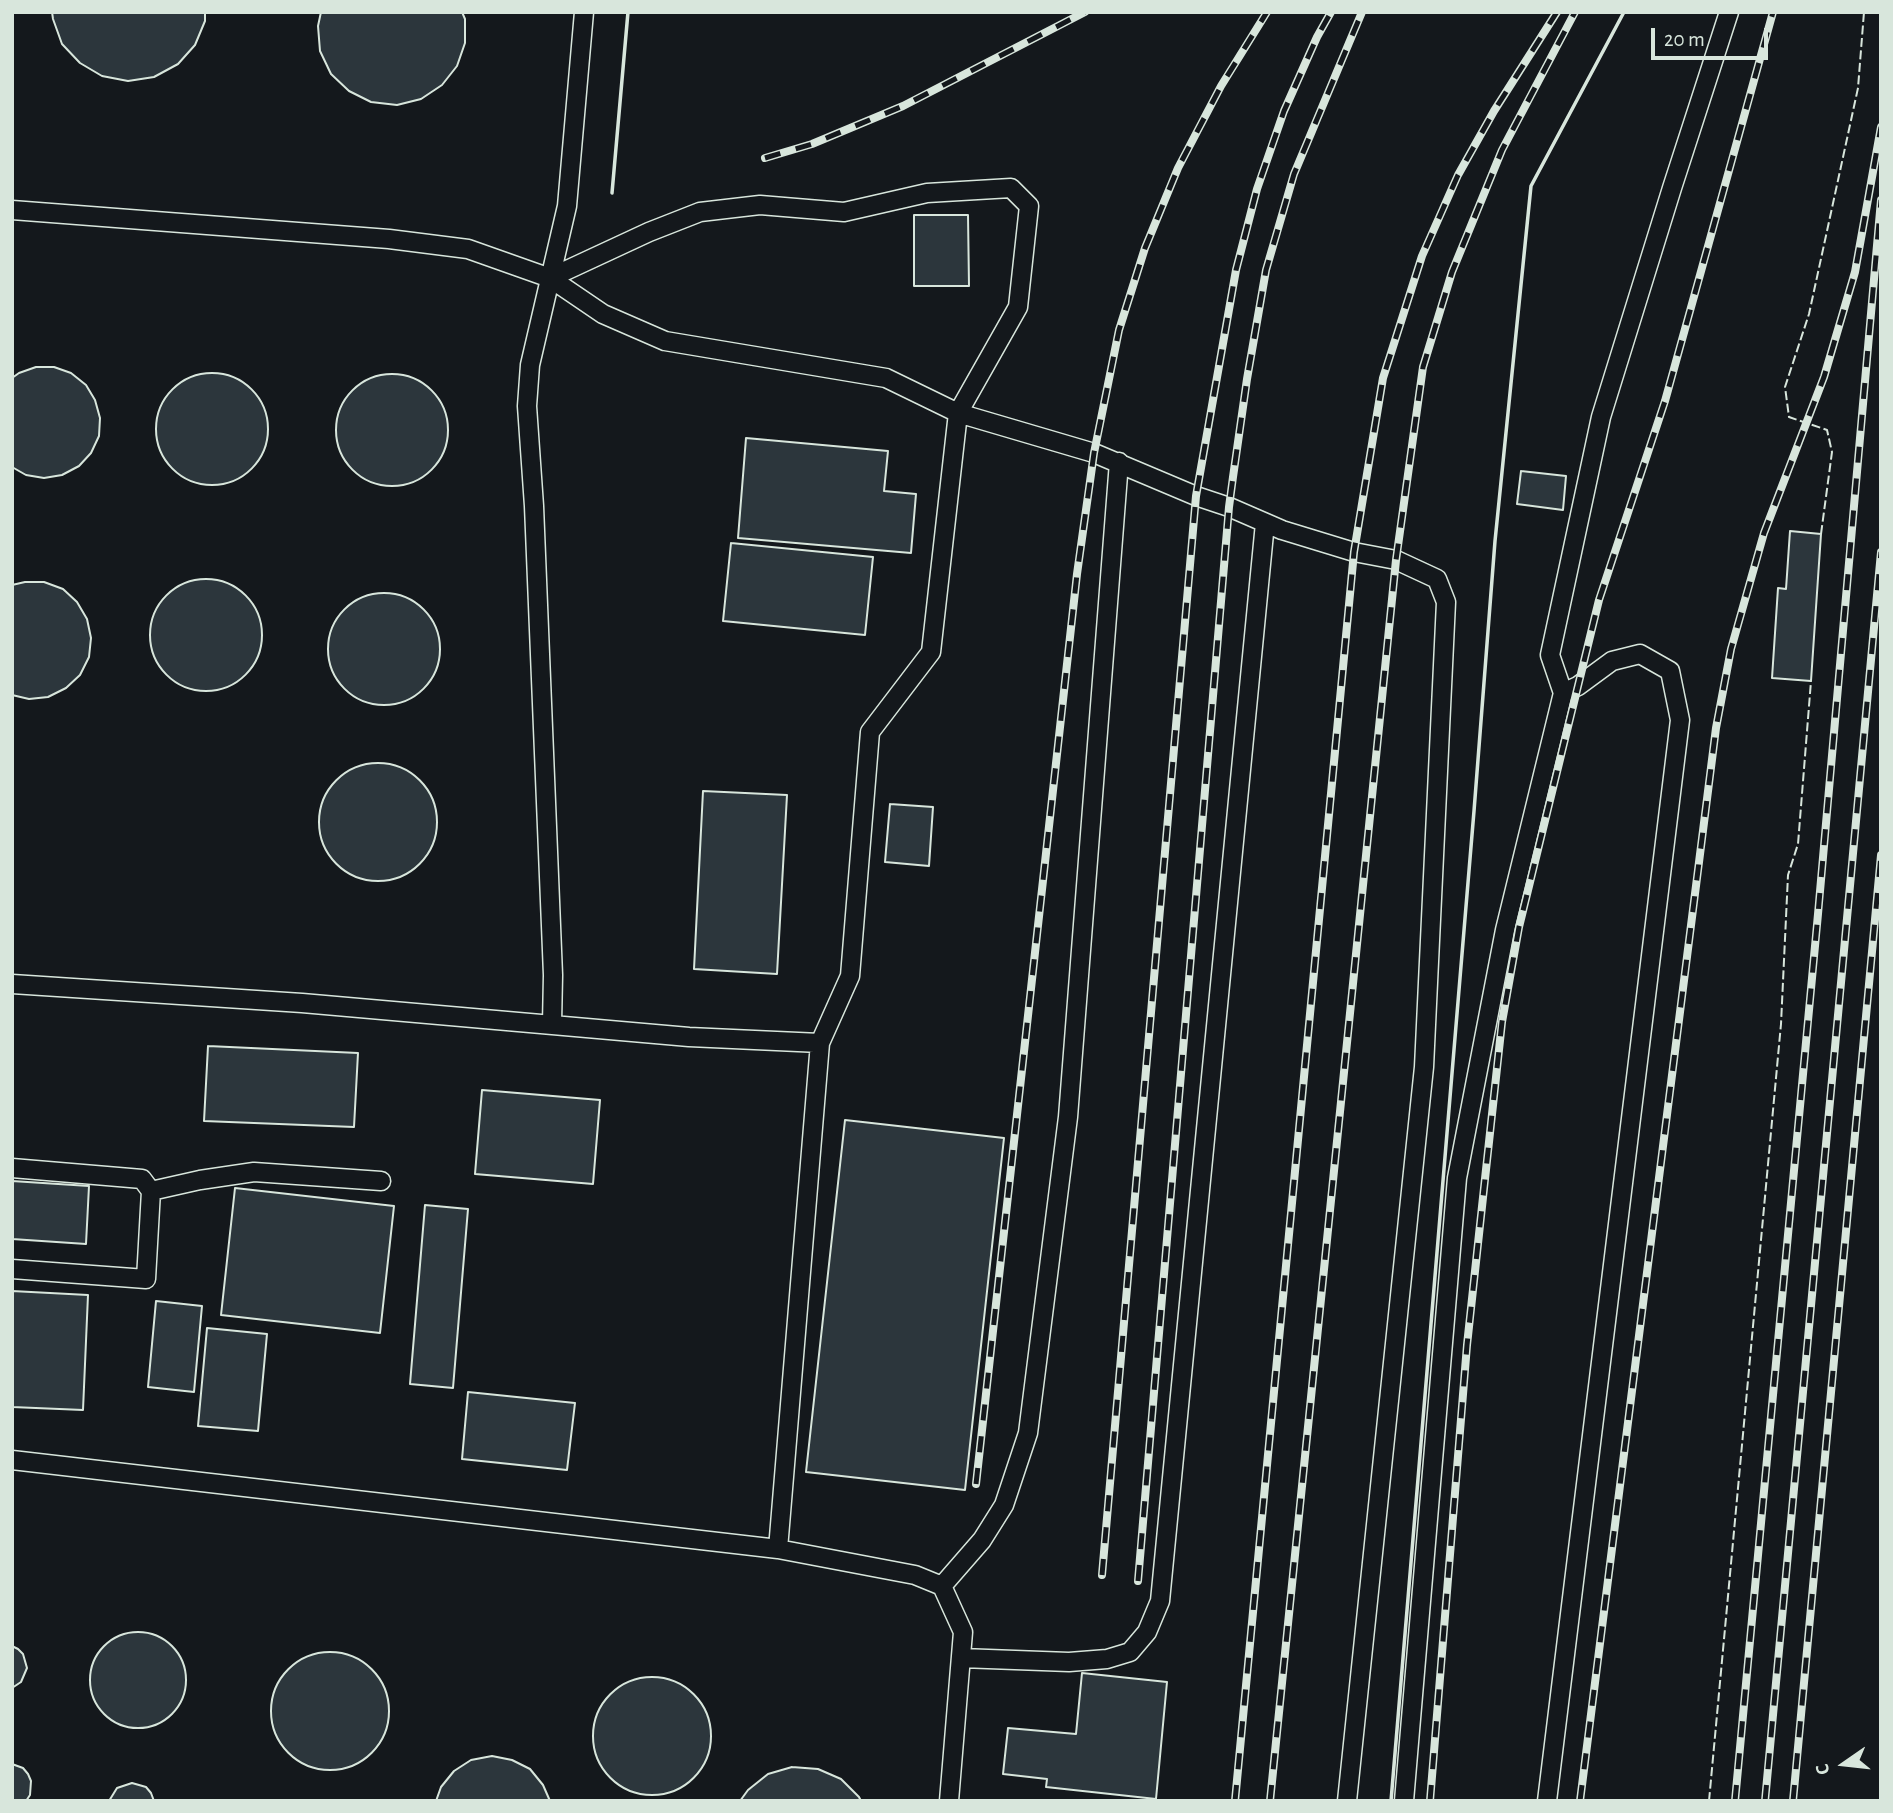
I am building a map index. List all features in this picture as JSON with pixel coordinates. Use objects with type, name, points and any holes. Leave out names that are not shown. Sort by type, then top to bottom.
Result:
[{"type":"lane","points":[[552,1024],[552,961],[534,506],[527,406],[530,365],[568,206],[584,12]]},
{"type":"lane","points":[[1404,1801],[1457,1178],[1505,930],[1563,693],[1550,655],[1601,417],[1729,12]]},
{"type":"lane","points":[[550,278],[649,232],[700,212],[760,205],[844,212],[927,192],[1011,188],[1029,206],[1018,307],[958,413],[931,652],[870,732],[850,976],[820,1043],[778,1549]]},
{"type":"lane","points":[[12,210],[389,239],[468,249],[550,278],[603,314],[665,341],[886,378],[958,413],[1094,453],[1282,530],[1354,552],[1396,560],[1437,579],[1446,602],[1424,1067],[1347,1801]]},
{"type":"lane","points":[[942,1586],[982,1539],[1004,1505],[1028,1433],[1068,1117],[1119,462]]},
{"type":"lane","points":[[961,1658],[1069,1662],[1107,1659],[1130,1652],[1147,1632],[1160,1601],[1265,523]]},
{"type":"lane","points":[[1547,1801],[1679,720],[1670,671],[1640,654],[1612,661],[1578,686],[1563,693]]},
{"type":"lane","points":[[12,984],[302,1003],[689,1037],[820,1043]]},
{"type":"lane","points":[[12,1168],[142,1179],[151,1191],[146,1279],[12,1269]]},
{"type":"lane","points":[[151,1191],[254,1172],[381,1181]]},
{"type":"lane","points":[[12,1460],[778,1549],[915,1575],[942,1586],[963,1632],[949,1801]]},
{"type":"building","points":[[52,12],[205,12],[205,21],[195,45],[178,64],[154,77],[128,81],[102,76],[80,63],[62,44]]},
{"type":"building","points":[[321,12],[462,12],[465,19],[465,43],[457,66],[442,85],[421,99],[397,105],[371,102],[349,91],[331,74],[320,51],[318,26]]},
{"type":"building","points":[[914,215],[968,215],[969,286],[914,286]]},
{"type":"building","points":[[36,367],[54,367],[71,373],[86,385],[95,400],[100,418],[99,436],[91,453],[79,466],[62,475],[44,478],[26,475],[12,467],[12,378]]},
{"type":"building","points":[[212,373],[234,377],[252,389],[264,407],[268,429],[264,451],[252,469],[234,481],[212,485],[190,481],[172,469],[160,451],[156,429],[160,407],[172,389],[190,377]]},
{"type":"building","points":[[392,374],[413,379],[431,391],[443,409],[448,430],[443,451],[431,469],[413,481],[392,486],[371,481],[353,469],[341,451],[336,430],[341,409],[353,391],[371,379]]},
{"type":"building","points":[[746,438],[888,451],[884,491],[916,494],[911,553],[738,538]]},
{"type":"building","points":[[1521,471],[1566,476],[1563,510],[1517,504]]},
{"type":"building","points":[[1790,531],[1821,534],[1811,681],[1772,678],[1778,588],[1786,589]]},
{"type":"building","points":[[731,543],[873,557],[865,635],[723,621]]},
{"type":"building","points":[[206,579],[227,583],[246,595],[258,614],[262,635],[258,656],[246,675],[227,687],[206,691],[185,687],[166,675],[154,656],[150,635],[154,614],[166,595],[185,583]]},
{"type":"building","points":[[44,582],[63,589],[77,602],[87,619],[91,638],[89,657],[80,675],[66,688],[48,697],[29,699],[12,695],[12,585]]},
{"type":"building","points":[[384,593],[406,597],[424,609],[436,627],[440,649],[436,671],[424,689],[406,701],[384,705],[362,701],[344,689],[332,671],[328,649],[332,627],[344,609],[362,597]]},
{"type":"building","points":[[378,763],[401,767],[420,780],[433,799],[437,822],[433,845],[420,864],[401,877],[378,881],[355,877],[336,864],[323,845],[319,822],[323,799],[336,780],[355,767]]},
{"type":"building","points":[[703,791],[787,795],[777,974],[694,969]]},
{"type":"building","points":[[890,804],[933,807],[929,866],[885,862]]},
{"type":"building","points":[[208,1046],[358,1053],[354,1127],[204,1121]]},
{"type":"building","points":[[482,1090],[600,1100],[593,1184],[475,1174]]},
{"type":"building","points":[[845,1120],[1004,1138],[965,1490],[806,1472]]},
{"type":"building","points":[[12,1181],[89,1186],[86,1244],[12,1239]]},
{"type":"building","points":[[235,1188],[394,1206],[380,1333],[221,1315]]},
{"type":"building","points":[[425,1205],[468,1209],[453,1388],[410,1384]]},
{"type":"building","points":[[12,1291],[88,1295],[83,1410],[12,1407]]},
{"type":"building","points":[[156,1301],[202,1306],[194,1392],[148,1387]]},
{"type":"building","points":[[207,1328],[267,1334],[258,1431],[198,1426]]},
{"type":"building","points":[[468,1392],[575,1403],[567,1470],[462,1459]]},
{"type":"building","points":[[138,1632],[156,1636],[172,1646],[182,1662],[186,1680],[182,1698],[172,1714],[156,1724],[138,1728],[120,1724],[104,1714],[94,1698],[90,1680],[94,1662],[104,1646],[120,1636]]},
{"type":"building","points":[[12,1646],[23,1654],[27,1668],[21,1682],[12,1688]]},
{"type":"building","points":[[330,1652],[353,1656],[372,1669],[385,1688],[389,1711],[385,1734],[372,1753],[353,1766],[330,1770],[307,1766],[288,1753],[275,1734],[271,1711],[275,1688],[288,1669],[307,1656]]},
{"type":"building","points":[[1082,1673],[1167,1682],[1156,1799],[1046,1787],[1047,1779],[1003,1774],[1008,1728],[1076,1734]]},
{"type":"building","points":[[652,1677],[675,1681],[694,1694],[707,1713],[711,1736],[707,1759],[694,1778],[675,1791],[652,1795],[629,1791],[610,1778],[597,1759],[593,1736],[597,1713],[610,1694],[629,1681]]},
{"type":"building","points":[[492,1756],[512,1760],[530,1769],[543,1785],[550,1801],[436,1801],[441,1787],[454,1771],[471,1760]]},
{"type":"building","points":[[12,1764],[23,1768],[31,1781],[30,1795],[26,1801],[12,1801]]},
{"type":"building","points":[[792,1767],[818,1769],[841,1779],[861,1801],[740,1801],[748,1790],[768,1774]]},
{"type":"building","points":[[132,1783],[146,1787],[154,1801],[109,1801],[117,1788]]},
{"type":"railway","points":[[765,158],[812,144],[903,106],[1085,12]]},
{"type":"railway","points":[[976,1484],[1077,574],[1094,453],[1119,330],[1145,248],[1178,168],[1221,86],[1267,12]]},
{"type":"railway","points":[[1102,1575],[1196,496],[1236,270],[1257,189],[1284,111],[1331,12]]},
{"type":"railway","points":[[1138,1581],[1233,477],[1266,270],[1294,174],[1362,12]]},
{"type":"railway","points":[[1235,1801],[1354,552],[1383,378],[1422,256],[1458,175],[1494,111],[1557,12]]},
{"type":"railway","points":[[1270,1801],[1396,560],[1423,367],[1452,272],[1502,150],[1575,12]]},
{"type":"railway","points":[[1430,1801],[1467,1345],[1502,1022],[1519,927],[1599,600],[1665,401],[1773,12]]},
{"type":"railway","points":[[1580,1801],[1716,728],[1731,649],[1764,533],[1824,377],[1855,272],[1881,127]]},
{"type":"railway","points":[[1735,1801],[1818,914],[1881,200]]},
{"type":"railway","points":[[1765,1801],[1881,552]]},
{"type":"railway","points":[[1793,1801],[1881,855]]},
{"type":"fence","points":[[1821,534],[1832,452],[1827,430],[1789,417],[1785,387],[1809,314],[1858,88],[1864,12]]},
{"type":"fence","points":[[1709,1801],[1781,1024],[1788,875],[1798,844],[1811,681]]},
{"type":"wall","points":[[612,193],[628,12]]},
{"type":"wall","points":[[1391,1801],[1495,541],[1531,186],[1624,12]]}]
